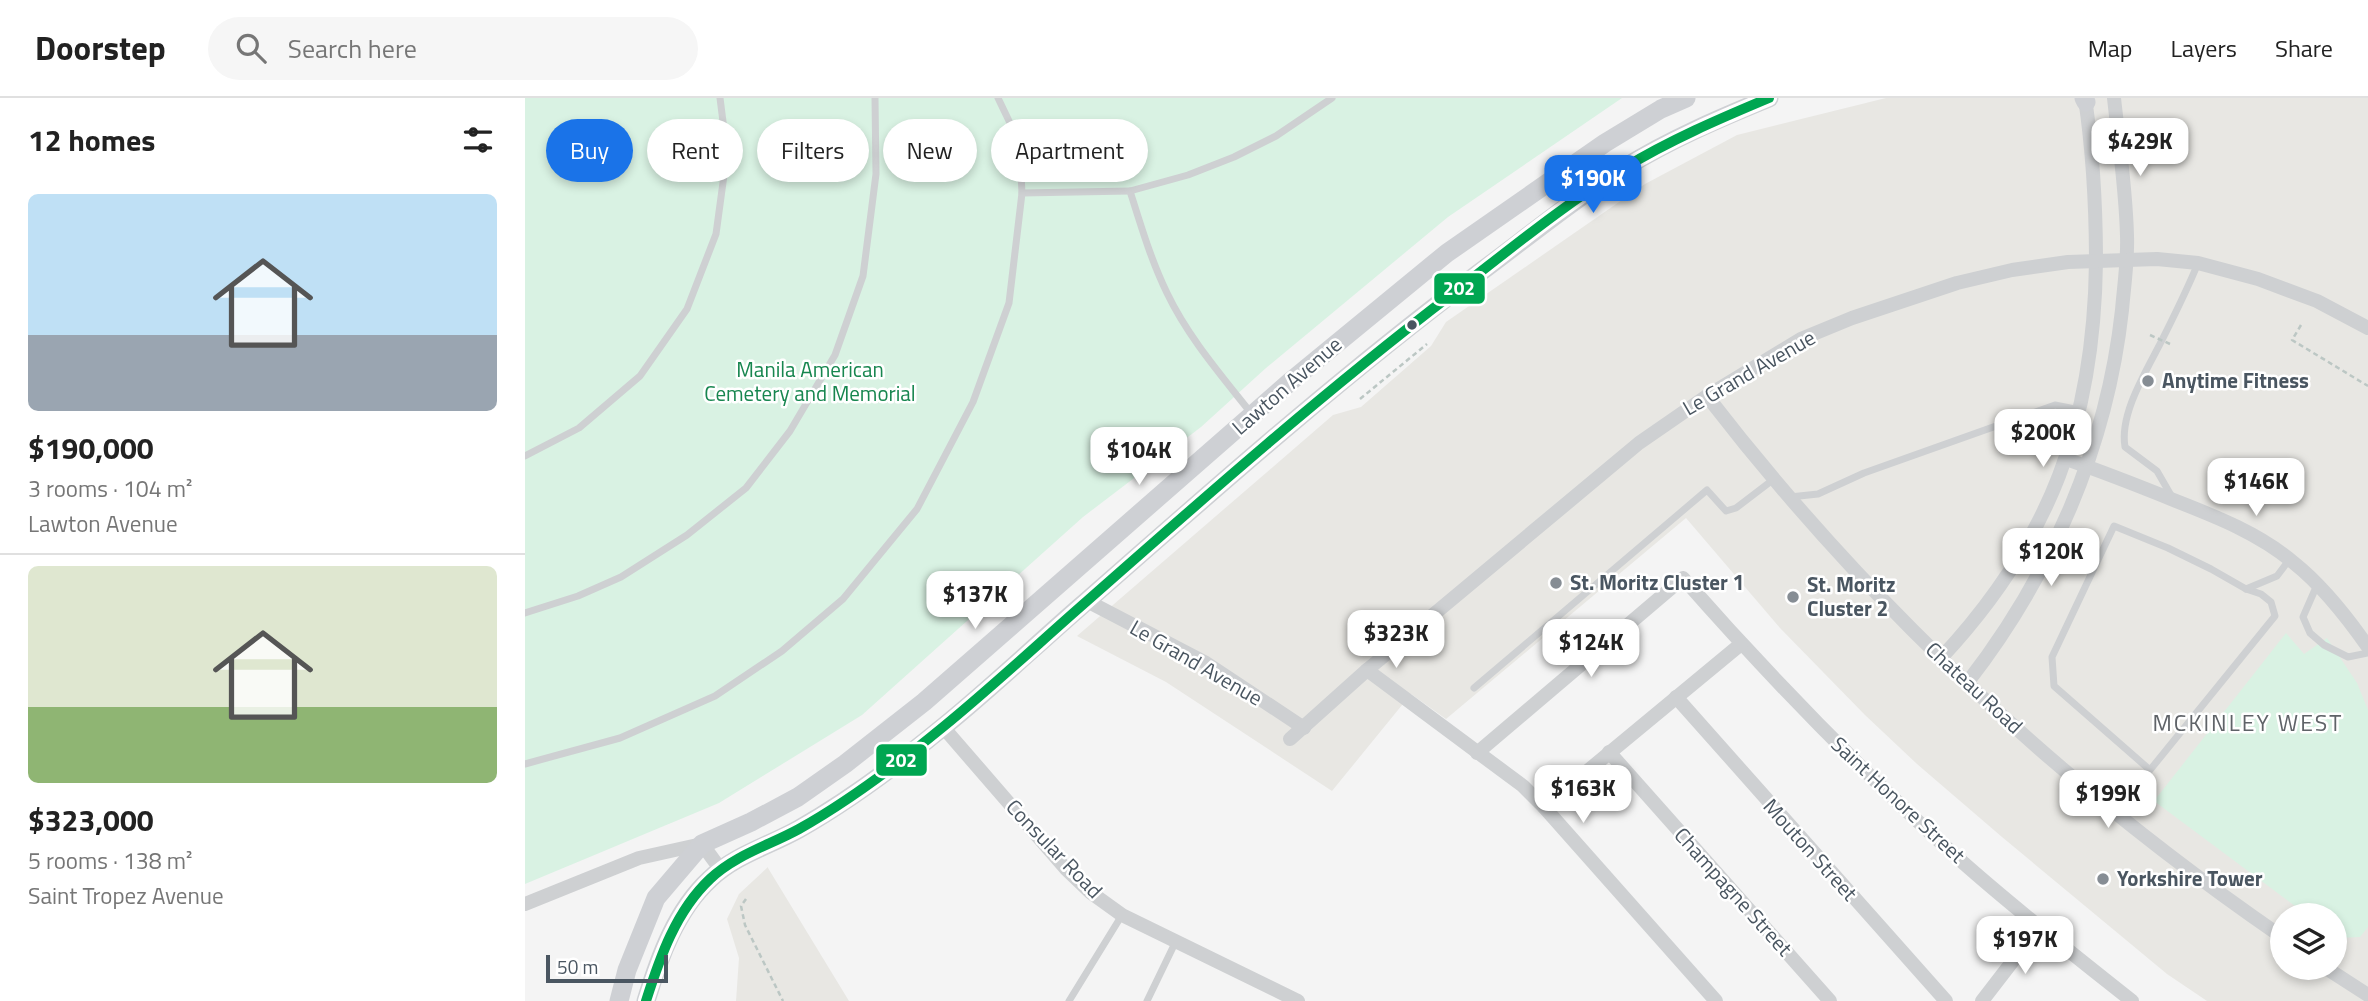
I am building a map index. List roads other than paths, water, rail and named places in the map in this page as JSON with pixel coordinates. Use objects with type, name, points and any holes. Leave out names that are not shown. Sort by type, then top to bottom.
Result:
[{"type":"main road","name":"Lawton Avenue","points":[[702,844],[798,797],[845,764],[924,702],[1310,365],[1447,253],[1605,142],[1661,109],[1686,98]]},
{"type":"main road","name":"Lawton Avenue","points":[[646,1001],[663,951],[681,914],[707,881],[746,854],[797,830],[860,790],[943,727],[1270,440],[1413,323],[1530,235],[1624,168],[1678,139],[1769,98]]},
{"type":"main road","points":[[619,1001],[627,970],[656,898],[702,844]]},
{"type":"street","points":[[1967,683],[1989,655],[2028,595],[2060,532],[2087,466],[2111,379],[2119,335],[2126,260],[2126,224],[2113,98]]},
{"type":"street","points":[[1941,658],[1996,593],[2024,550],[2047,506],[2066,459],[2080,410],[2093,336],[2095,261],[2094,164],[2085,99]]},
{"type":"street","name":"Le Grand Avenue","points":[[1290,739],[1367,670],[1639,443],[1707,396],[1801,339],[1878,309],[1957,283],[2012,270],[2068,262],[2157,259],[2198,263],[2258,279],[2317,301],[2368,327]]},
{"type":"street","name":"Chateau Road","points":[[1707,396],[1774,479],[1883,600],[1967,683],[2060,768],[2140,834],[2270,928]]},
{"type":"street","points":[[2066,459],[2222,519],[2290,559],[2350,621],[2368,650]]},
{"type":"street","name":"Saint Honore Street","points":[[1477,752],[1683,578],[1741,644],[1885,791],[2039,927],[2132,1001]]},
{"type":"street","name":"Le Grand Avenue","points":[[1087,601],[1206,663],[1304,728]]},
{"type":"street","points":[[1544,807],[1741,644]]},
{"type":"street","points":[[1367,670],[1523,786],[1716,1001]]},
{"type":"street","name":"Mouton Street","points":[[1676,697],[1946,1001]]},
{"type":"street","name":"Consular Road","points":[[943,727],[1066,869],[1090,892],[1122,915],[1298,1001]]},
{"type":"street","name":"Champagne Street","points":[[1609,752],[1830,1001]]},
{"type":"street","points":[[525,904],[639,858],[702,844],[721,870]]},
{"type":"street","points":[[1982,1001],[2039,927]]},
{"type":"street","points":[[2347,979],[2366,989]]},
{"type":"lane","points":[[525,456],[579,428],[641,376],[687,309],[716,234],[727,153],[720,98]]},
{"type":"lane","points":[[525,613],[578,596],[621,577],[687,535],[746,488],[790,431],[835,355],[863,276],[876,174],[875,98]]},
{"type":"lane","points":[[525,764],[620,738],[715,696],[782,651],[843,600],[917,509],[973,402],[1009,303],[1022,193],[1020,157],[1010,123],[998,98]]},
{"type":"lane","points":[[1022,193],[1130,191],[1188,175],[1234,157],[1276,136],[1332,98]]},
{"type":"lane","points":[[1130,191],[1146,245],[1168,295],[1194,338],[1253,415]]},
{"type":"lane","points":[[2174,500],[2157,471],[2125,447],[2123,438],[2131,401],[2198,263]]},
{"type":"lane","points":[[1790,497],[1818,494],[1864,473],[2045,408],[2055,405],[2080,410]]},
{"type":"lane","points":[[1474,688],[1707,490],[1726,511],[1735,508],[1774,479]]},
{"type":"lane","points":[[2114,526],[2179,553],[2246,589],[2261,594],[2271,602],[2275,616],[2150,770],[2054,686],[2052,657],[2114,526]]},
{"type":"lane","points":[[2246,589],[2277,576],[2290,559]]},
{"type":"lane","points":[[2318,585],[2303,617],[2310,632],[2324,645],[2348,657],[2368,650]]},
{"type":"lane","points":[[1069,1001],[1122,915]]},
{"type":"lane","points":[[1147,1001],[1175,942]]},
{"type":"place","name":"Anytime Fitness","points":[[2148,381]]},
{"type":"place","name":"St. Moritz Cluster 1","points":[[1556,583]]},
{"type":"place","name":"St. Moritz Cluster 2","points":[[1793,597]]},
{"type":"place","name":"Yorkshire Tower","points":[[2103,879]]},
{"type":"district","name":"MCKINLEY WEST","points":[[2248,723]]},
{"type":"park label","name":"Manila American Cemetery and Memorial","points":[[810,382]]}]
